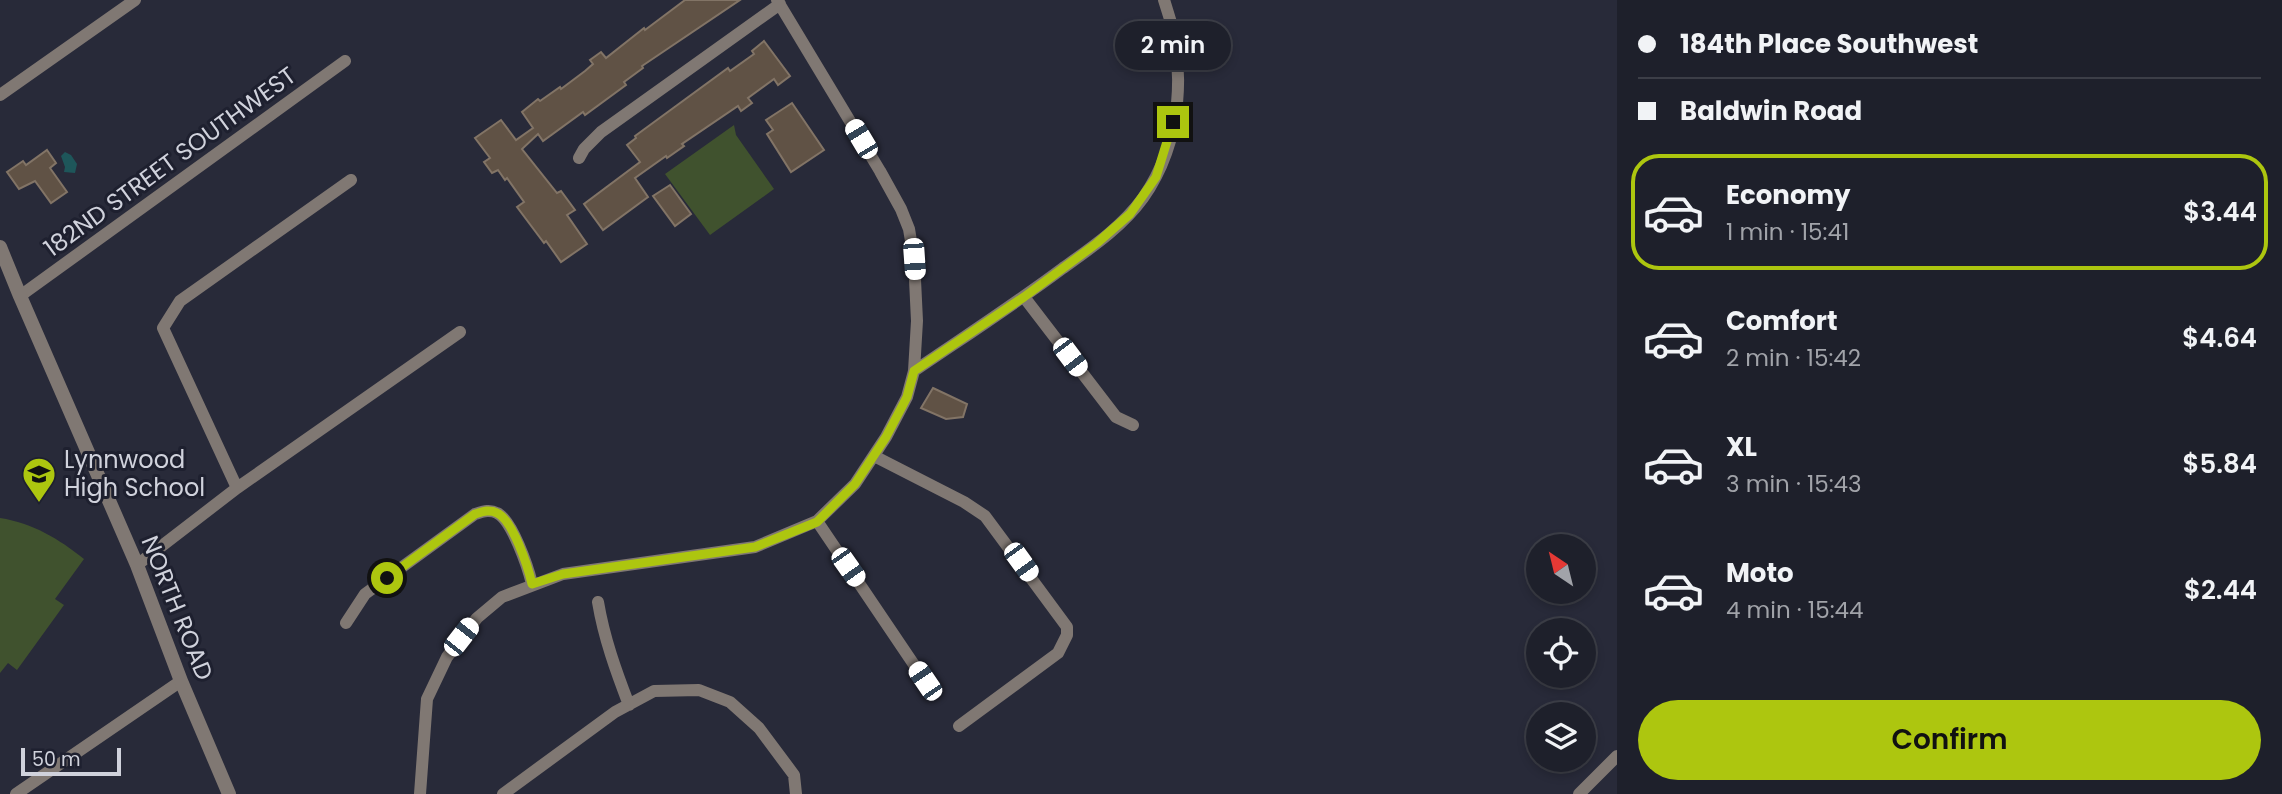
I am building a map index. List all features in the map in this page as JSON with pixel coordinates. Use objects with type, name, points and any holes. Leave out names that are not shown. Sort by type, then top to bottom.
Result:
[{"type":"street","points":[[0,95],[135,0]]},
{"type":"street","points":[[914,371],[1024,297],[1097,243],[1130,214],[1156,177],[1170,137],[1179,81],[1177,42],[1164,0]]},
{"type":"street","points":[[420,794],[427,699],[447,657],[477,618],[502,597],[563,574],[755,547],[817,522],[855,484],[886,437],[907,397],[914,371],[917,300],[909,229],[886,180],[778,2],[601,132],[579,158]]},
{"type":"street","name":"182ND STREET SOUTHWEST","points":[[20,296],[345,61]]},
{"type":"street","points":[[237,488],[163,328],[180,301],[351,180]]},
{"type":"street","name":"NORTH ROAD","points":[[0,247],[137,565],[181,681],[229,794]]},
{"type":"street","points":[[1024,297],[1116,417],[1133,425]]},
{"type":"street","points":[[137,565],[237,488],[460,332]]},
{"type":"street","points":[[873,456],[964,502],[985,516],[1067,626],[1068,635],[1058,653],[959,726]]},
{"type":"street","points":[[346,622],[365,594],[475,514],[487,510],[498,513],[508,523],[532,584]]},
{"type":"street","points":[[817,522],[925,681]]},
{"type":"street","points":[[598,603],[615,669],[629,705]]},
{"type":"street","points":[[16,794],[181,681]]},
{"type":"street","points":[[503,794],[593,728],[654,691],[699,690],[730,702],[759,728],[794,775],[796,794]]},
{"type":"street","points":[[1579,794],[1617,755]]},
{"type":"shaded area","points":[[734,125],[736,135],[774,189],[710,235],[665,174]]},
{"type":"shaded area","points":[[65,152],[71,155],[77,164],[75,173],[64,172],[61,156]]},
{"type":"shaded area","points":[[0,518],[45,533],[84,559],[55,599],[64,605],[17,670],[8,663],[0,673]]},
{"type":"building","points":[[685,0],[740,0],[642,66],[643,68],[624,82],[626,85],[585,115],[583,112],[543,141],[538,134],[522,149],[557,193],[561,191],[575,210],[567,215],[587,244],[561,262],[517,207],[524,202],[507,178],[505,180],[498,170],[492,173],[484,162],[490,158],[475,138],[501,120],[516,140],[533,128],[522,112],[538,99],[540,101],[560,87],[561,89],[585,71],[593,64],[590,60],[601,52],[606,58]]},
{"type":"building","points":[[764,41],[790,76],[778,85],[774,79],[748,98],[752,103],[741,111],[738,106],[635,178],[648,197],[603,230],[584,204],[640,162],[627,145],[635,136],[728,68],[730,71],[754,54],[752,51]]},
{"type":"building","points":[[792,103],[824,150],[791,172],[767,134],[773,130],[766,120]]},
{"type":"building","points":[[47,150],[56,163],[50,168],[67,192],[51,203],[35,181],[19,189],[7,172],[23,161],[26,165]]},
{"type":"building","points":[[670,185],[691,214],[675,226],[653,196]]},
{"type":"building","points":[[933,388],[967,404],[963,417],[946,419],[921,408]]},
{"type":"place","name":"Lynnwood High School","points":[[39,504]]},
{"type":"route","points":[[387,578],[475,514],[487,510],[498,513],[508,523],[532,584],[563,574],[755,547],[817,522],[855,484],[886,437],[907,397],[914,371],[1024,297],[1097,243],[1130,214],[1156,177],[1173,122]]}]
